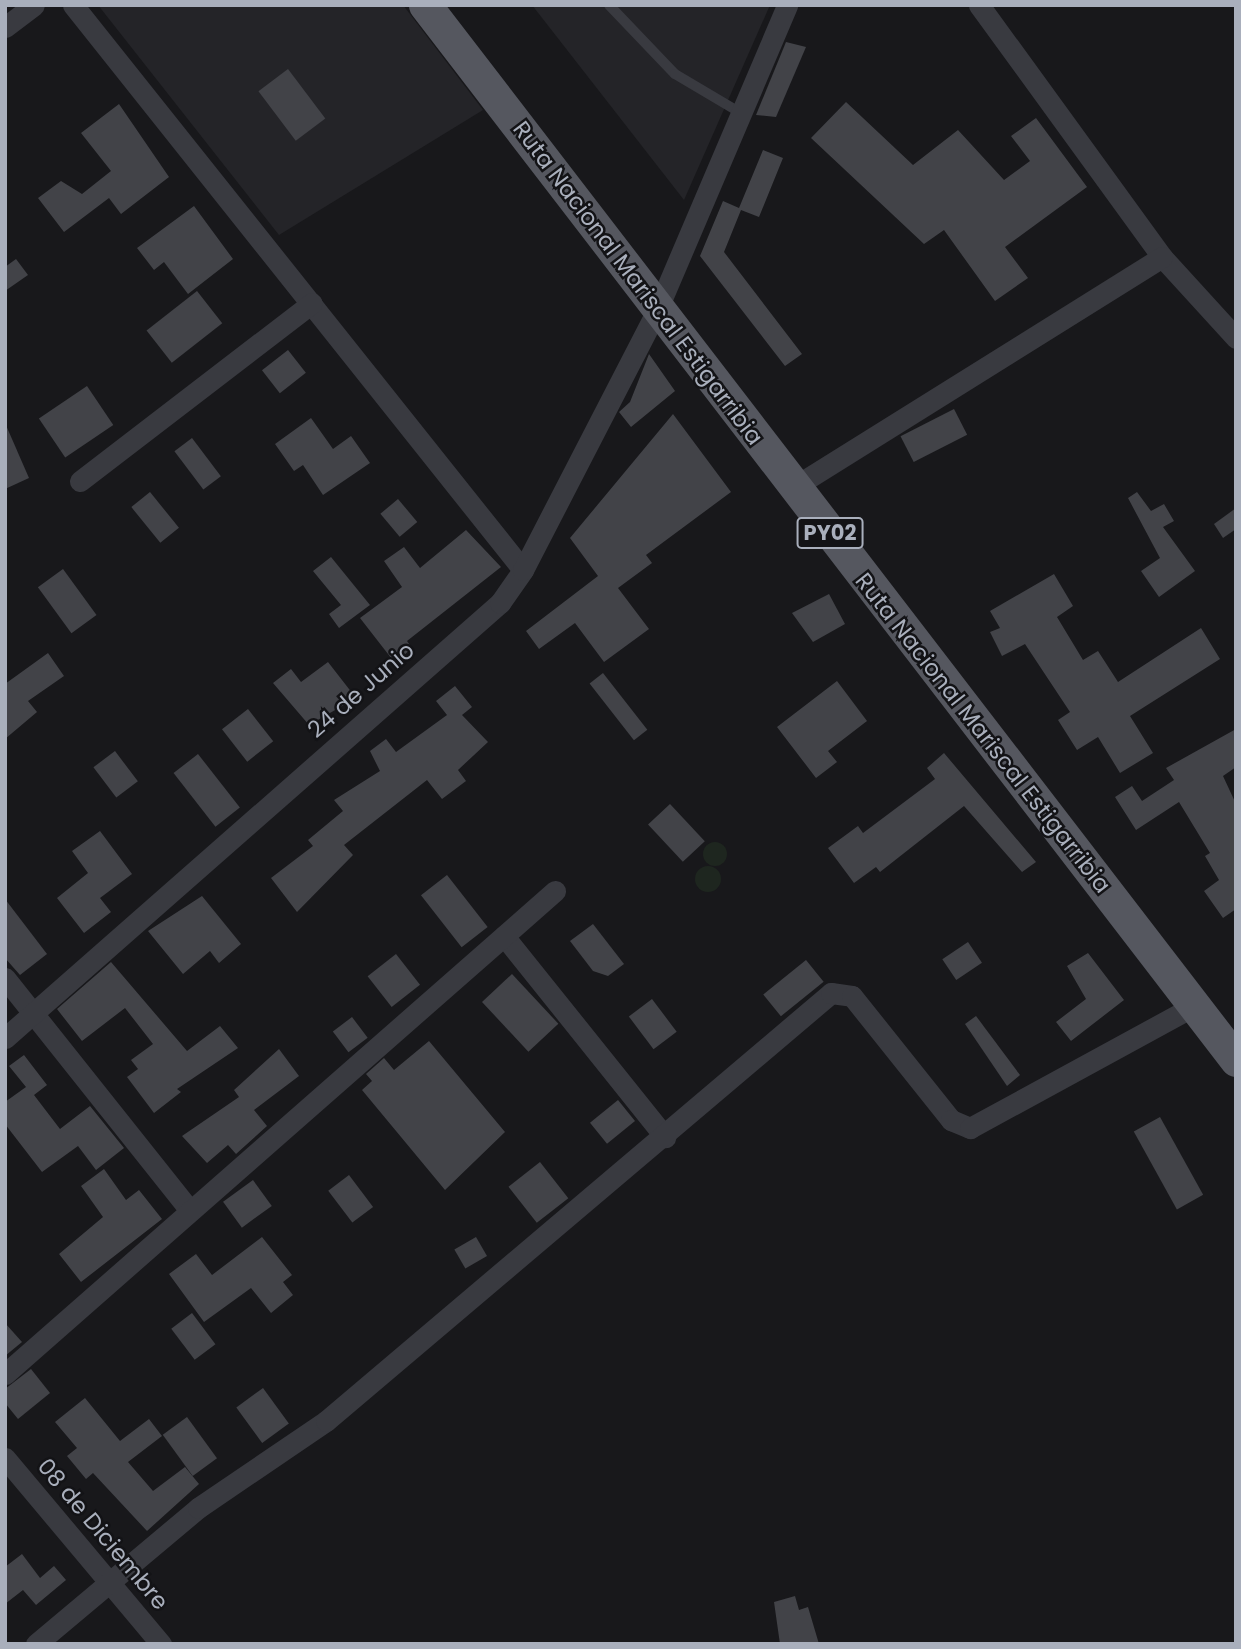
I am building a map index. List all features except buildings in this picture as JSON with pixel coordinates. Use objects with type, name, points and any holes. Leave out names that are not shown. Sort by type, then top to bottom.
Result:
[{"type":"main road","name":"Ruta Nacional Mariscal Estigarribia","points":[[425,5],[1236,1060]]},
{"type":"street","points":[[5,27],[34,5]]},
{"type":"street","points":[[73,5],[523,570]]},
{"type":"street","name":"24 de Junio","points":[[5,1038],[500,603],[523,570],[658,308],[787,5]]},
{"type":"street","points":[[979,5],[1162,257],[1236,338]]},
{"type":"street","points":[[794,487],[1162,257]]},
{"type":"street","points":[[80,481],[312,303]]},
{"type":"street","points":[[5,1374],[187,1207],[555,891]]},
{"type":"street","points":[[504,936],[665,1137]]},
{"type":"street","points":[[5,978],[35,1012],[187,1207]]},
{"type":"street","points":[[36,1644],[198,1508],[326,1421],[835,992],[852,996],[951,1120],[970,1128],[1194,1006]]},
{"type":"street","name":"08 de Diciembre","points":[[5,1458],[161,1644]]},
{"type":"lane","points":[[609,5],[675,74],[741,113]]},
{"type":"shaded area","points":[[98,5],[403,5],[483,110],[279,235]]},
{"type":"shaded area","points":[[532,5],[770,5],[684,200]]},
{"type":"shaded area","points":[[715,842],[726,849],[727,854],[720,865],[715,866],[704,859],[703,854],[710,843]]},
{"type":"shaded area","points":[[708,866],[717,870],[721,879],[717,888],[708,892],[699,888],[695,879],[699,870]]}]
